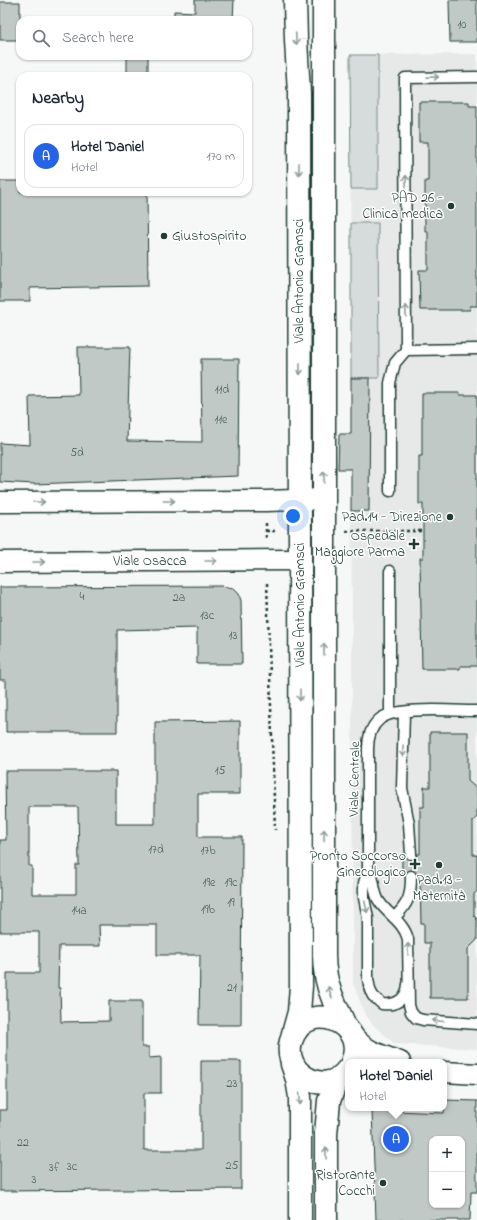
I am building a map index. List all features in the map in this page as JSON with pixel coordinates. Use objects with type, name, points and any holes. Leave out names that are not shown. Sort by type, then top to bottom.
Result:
[{"type":"main road","name":"Viale Antonio Gramsci","points":[[291,1051],[299,1012],[301,986],[299,93],[295,0]]},
{"type":"main road","name":"Viale Antonio Gramsci","points":[[324,0],[324,963],[326,979],[331,993],[354,1045],[355,1052],[352,1059]]},
{"type":"main road","points":[[300,1220],[300,1097],[291,1051],[297,1029],[302,1024],[314,1018],[328,1018],[340,1023],[348,1030]]},
{"type":"main road","points":[[291,1051],[299,1072],[310,1080],[323,1083],[345,1073]]},
{"type":"main road","name":"Viale Antonio Gramsci","points":[[326,1220],[326,1134],[329,1100],[345,1073]]},
{"type":"street","points":[[314,0],[322,11],[324,24]]},
{"type":"street","points":[[0,502],[266,501],[324,499]]},
{"type":"street","name":"Viale Osacca","points":[[0,562],[300,560]]},
{"type":"street","points":[[348,1030],[356,1040],[370,1051],[392,1059]]},
{"type":"street","points":[[447,1072],[477,1074]]},
{"type":"lane","points":[[390,491],[390,383],[395,363],[406,350],[405,78],[477,77]]},
{"type":"lane","points":[[406,350],[477,349]]},
{"type":"lane","points":[[390,571],[390,714]]},
{"type":"lane","name":"Viale Centrale","points":[[368,869],[368,740],[371,730],[377,721],[390,714],[404,712],[477,711]]},
{"type":"lane","points":[[404,712],[402,788],[409,824],[411,854]]},
{"type":"lane","points":[[368,869],[377,899],[406,930],[408,939],[408,1006],[411,1012],[416,1018],[477,1024]]},
{"type":"lane","points":[[368,869],[364,883],[364,898],[368,918],[368,975],[370,990],[382,1004],[392,1005],[404,997],[408,984]]},
{"type":"lane","points":[[394,918],[409,899],[411,894],[411,876]]},
{"type":"shaded area","name":"Ospedale Maggiore Parma","points":[[477,54],[477,1049],[395,1044],[372,1024],[364,1012],[353,983],[350,55]]},
{"type":"shaded area","points":[[350,55],[378,55],[378,189],[351,189]]},
{"type":"shaded area","points":[[351,223],[378,223],[379,378],[351,378]]},
{"type":"building","points":[[195,0],[234,0],[233,16],[174,16],[174,11],[195,12]]},
{"type":"building","points":[[449,0],[477,0],[477,42],[450,42]]},
{"type":"building","points":[[0,2],[20,2],[20,16],[16,16],[16,40],[0,40]]},
{"type":"building","points":[[127,60],[148,60],[148,72],[127,72]]},
{"type":"building","name":"PAD 26 - Clinica medica","points":[[419,102],[469,102],[469,106],[477,106],[477,306],[470,306],[470,310],[420,310],[419,270],[428,270],[428,231],[425,231],[425,181],[428,181],[428,142],[419,142]]},
{"type":"building","points":[[0,181],[16,181],[16,196],[147,196],[148,286],[30,288],[30,301],[0,301]]},
{"type":"building","points":[[78,347],[130,347],[127,441],[202,442],[201,359],[239,359],[238,476],[34,484],[0,482],[0,443],[30,445],[29,396],[79,395]]},
{"type":"building","points":[[351,378],[370,378],[369,511],[351,511],[351,469],[338,469],[339,434],[351,434]]},
{"type":"building","name":"Pad.14 - Direzione","points":[[422,393],[460,393],[459,395],[477,395],[477,666],[460,666],[460,669],[422,669],[420,558],[423,558],[423,504],[419,504],[419,456],[422,456]]},
{"type":"building","points":[[222,586],[233,588],[239,594],[241,601],[242,664],[197,664],[197,628],[117,630],[117,732],[6,732],[6,680],[0,680],[0,587]]},
{"type":"building","points":[[240,721],[240,794],[198,794],[198,837],[242,837],[241,1025],[199,1025],[200,955],[157,955],[157,925],[99,925],[100,946],[59,946],[58,988],[60,988],[61,1022],[109,1021],[109,1001],[142,1001],[142,1047],[149,1047],[149,1058],[161,1057],[161,1093],[144,1093],[144,1150],[201,1150],[201,1061],[241,1061],[241,1189],[0,1191],[0,1110],[7,1110],[7,973],[39,973],[39,932],[0,932],[0,840],[6,840],[5,771],[116,771],[116,824],[155,824],[155,722]],"holes":[[[29,807],[78,807],[79,865],[76,865],[76,894],[32,894],[32,866],[29,866]]]},
{"type":"building","name":"Pad.13 - Maternità","points":[[430,732],[468,732],[468,781],[477,789],[477,817],[473,821],[473,855],[477,855],[477,891],[474,894],[474,916],[477,919],[477,940],[468,949],[468,998],[430,998],[430,943],[424,943],[424,923],[421,923],[420,876],[412,870],[408,871],[405,876],[402,876],[402,854],[411,860],[415,859],[417,854],[420,854],[420,807],[424,807],[424,787],[430,787]]},
{"type":"building","points":[[447,1100],[477,1101],[477,1192],[471,1192],[470,1220],[376,1220],[372,1111],[444,1113],[444,1111],[447,1111]]},
{"type":"place","name":"PAD 26 - Clinica medica","points":[[451,206]]},
{"type":"place","name":"Giustospirito","points":[[164,236]]},
{"type":"place","name":"Pad.14 - Direzione","points":[[450,517]]},
{"type":"place","name":"Ospedale Maggiore Parma","points":[[414,544]]},
{"type":"place","name":"Pronto Soccorso Ginecologico","points":[[415,864]]},
{"type":"place","name":"Pad.13 - Maternità","points":[[439,865]]},
{"type":"place","name":"Hotel Daniel","points":[[396,1139]]},
{"type":"place","name":"Ristorante Cocchi","points":[[383,1183]]}]
